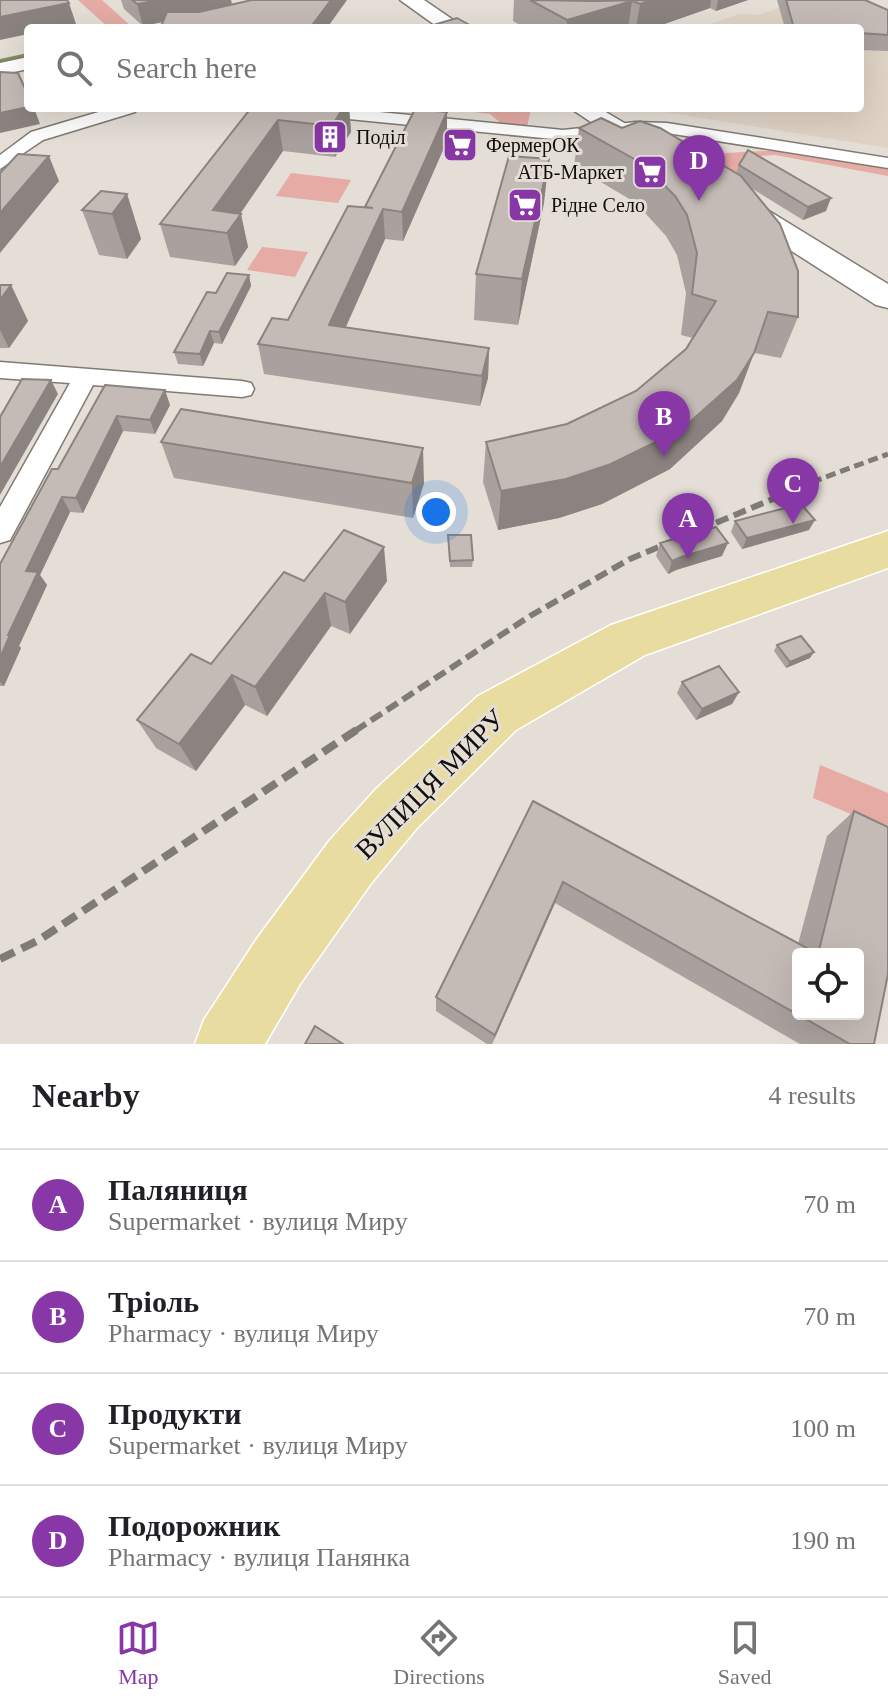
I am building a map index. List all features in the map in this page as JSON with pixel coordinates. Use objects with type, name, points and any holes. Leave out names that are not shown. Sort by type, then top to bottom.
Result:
[{"type":"main road","points":[[410,0],[448,24]]},
{"type":"main road","points":[[588,112],[678,167]]},
{"type":"main road","points":[[718,192],[888,298]]},
{"type":"main road","name":"ВУЛИЦЯ МИРУ","points":[[228,1044],[278,962],[351,861],[397,808],[497,713],[628,640],[888,549]]},
{"type":"street","points":[[0,69],[24,64]]},
{"type":"street","points":[[0,164],[37,136],[116,112]]},
{"type":"street","points":[[328,112],[563,135],[615,129],[667,128],[888,163]]},
{"type":"street","points":[[0,370],[242,389]]},
{"type":"street","points":[[0,532],[86,377]]},
{"type":"shaded area","points":[[78,0],[102,0],[129,24],[105,24]]},
{"type":"shaded area","points":[[799,0],[888,18],[888,148],[664,112],[864,112],[864,24],[709,24],[740,14],[760,15]]},
{"type":"shaded area","points":[[474,112],[530,112],[527,127],[503,125],[490,114]]},
{"type":"shaded area","points":[[782,150],[888,168],[888,176],[775,155],[741,157],[757,167],[726,177],[686,155]]},
{"type":"shaded area","points":[[291,173],[351,180],[338,203],[276,196]]},
{"type":"shaded area","points":[[262,247],[308,252],[295,277],[247,270]]},
{"type":"shaded area","points":[[820,765],[888,793],[888,830],[813,798]]},
{"type":"building","points":[[0,0],[67,0],[69,3],[0,17]]},
{"type":"building","points":[[132,0],[159,0],[137,4]]},
{"type":"building","points":[[252,0],[331,0],[313,24],[162,24],[167,12],[199,12]]},
{"type":"building","points":[[530,0],[652,0],[640,4],[632,1],[567,20]]},
{"type":"building","points":[[786,0],[865,0],[888,10],[888,35],[864,33],[864,24],[793,24]]},
{"type":"building","points":[[457,18],[468,24],[437,24]]},
{"type":"building","points":[[0,72],[18,73],[24,86],[24,108],[0,113]]},
{"type":"building","points":[[248,112],[341,112],[332,126],[278,120],[213,210],[241,214],[227,233],[160,224]]},
{"type":"building","points":[[413,112],[447,112],[402,212],[383,209],[329,325],[489,348],[482,376],[258,344],[272,318],[288,320],[348,206],[373,208],[365,207]]},
{"type":"building","points":[[601,118],[622,128],[640,121],[660,128],[741,176],[780,224],[798,271],[798,317],[768,312],[754,353],[737,380],[682,429],[611,464],[566,479],[501,491],[486,442],[567,424],[636,391],[686,349],[716,301],[692,294],[697,253],[687,215],[675,196],[643,164],[579,128]]},
{"type":"building","points":[[748,150],[831,198],[808,207],[739,165]]},
{"type":"building","points":[[18,154],[49,156],[0,213],[0,173]]},
{"type":"building","points":[[509,156],[549,159],[522,279],[476,274]]},
{"type":"building","points":[[101,191],[127,194],[112,214],[82,210]]},
{"type":"building","points":[[227,273],[249,275],[219,332],[210,331],[200,354],[174,352],[207,292],[216,293]]},
{"type":"building","points":[[0,285],[11,285],[0,300]]},
{"type":"building","points":[[22,379],[51,380],[0,467],[0,417]]},
{"type":"building","points":[[105,385],[165,390],[150,420],[117,416],[76,498],[62,497],[26,571],[38,572],[0,658],[0,564],[52,469],[58,469]]},
{"type":"building","points":[[181,409],[423,448],[412,483],[161,442]]},
{"type":"building","points":[[801,504],[815,520],[747,538],[735,521]]},
{"type":"building","points":[[716,527],[728,543],[672,561],[660,543]]},
{"type":"building","points":[[344,530],[384,547],[345,602],[325,593],[255,687],[232,675],[179,744],[137,720],[191,654],[211,664],[284,572],[304,581]]},
{"type":"building","points":[[448,535],[471,535],[473,560],[450,561]]},
{"type":"building","points":[[801,636],[814,652],[790,662],[777,645]]},
{"type":"building","points":[[719,666],[739,692],[702,709],[682,682]]},
{"type":"building","points":[[533,801],[807,948],[792,948],[792,1011],[563,882],[495,1035],[436,997]]},
{"type":"building","points":[[854,811],[888,827],[888,974],[874,1044],[850,1044],[807,1020],[864,1020],[864,948],[820,948]]},
{"type":"building","points":[[315,1026],[343,1044],[305,1044]]},
{"type":"waterway","points":[[0,61],[24,56]]},
{"type":"railway","points":[[812,482],[888,454]]},
{"type":"railway","points":[[355,731],[530,616],[630,559],[818,480]]},
{"type":"railway","points":[[0,959],[39,940],[358,729]]},
{"type":"place","name":"Поділ","points":[[330,137]]},
{"type":"place","name":"ФермерОК","points":[[460,145]]},
{"type":"place","name":"АТБ-Маркет","points":[[650,172]]},
{"type":"place","name":"Подорожник","points":[[699,201]]},
{"type":"place","name":"Рідне Село","points":[[525,205]]},
{"type":"place","name":"Тріоль","points":[[664,457]]},
{"type":"place","name":"Продукти","points":[[793,524]]},
{"type":"place","name":"Паляниця","points":[[688,559]]}]
